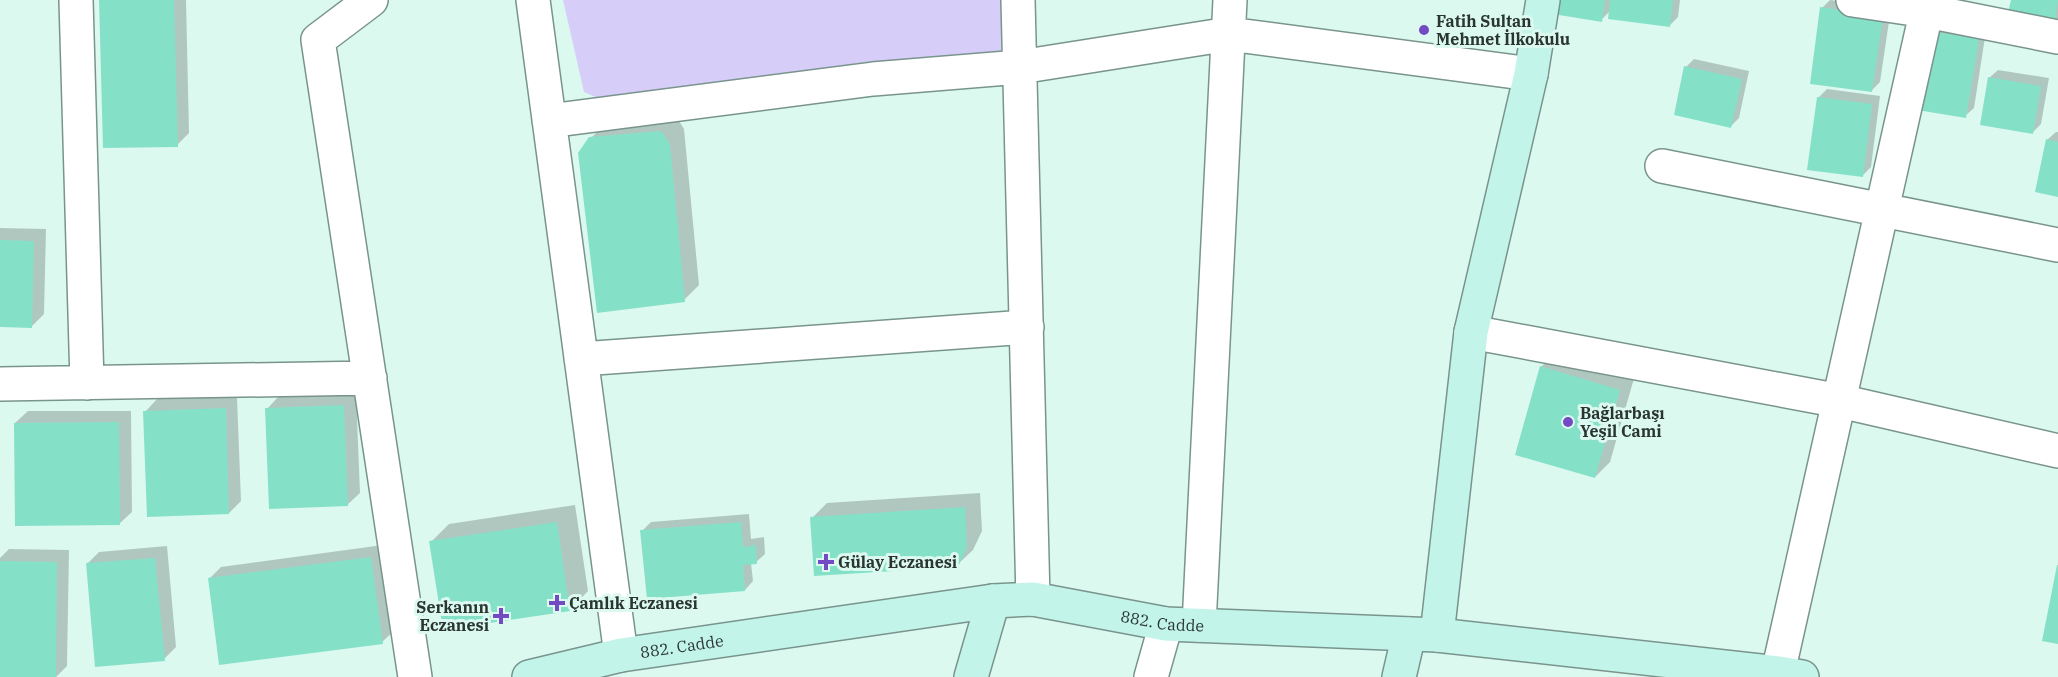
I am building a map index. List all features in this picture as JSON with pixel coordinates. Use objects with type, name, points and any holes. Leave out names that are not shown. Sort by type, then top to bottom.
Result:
[{"type":"street","points":[[76,0],[87,383]]},
{"type":"street","points":[[371,0],[318,40],[415,677]]},
{"type":"street","points":[[533,0],[621,655]]},
{"type":"street","points":[[1018,0],[1033,600]]},
{"type":"street","points":[[1199,625],[1230,0]]},
{"type":"street","points":[[1399,677],[1423,635],[1472,332],[1531,74],[1543,0]]},
{"type":"street","points":[[1852,0],[1928,5],[2058,37]]},
{"type":"street","points":[[1786,676],[1840,400],[1928,5]]},
{"type":"street","points":[[549,121],[873,79],[1020,68],[1229,34],[1531,74]]},
{"type":"street","points":[[1662,166],[2058,246]]},
{"type":"street","points":[[581,359],[1027,327]]},
{"type":"street","points":[[1472,332],[1840,400],[2058,451]]},
{"type":"street","points":[[0,384],[370,378]]},
{"type":"street","name":"882. Cadde","points":[[529,677],[621,655],[993,601],[1033,600],[1166,624],[1423,635],[1786,676]]},
{"type":"street","points":[[971,677],[993,601]]},
{"type":"street","points":[[1151,677],[1166,624]]},
{"type":"shaded area","points":[[563,0],[1006,0],[1008,40],[1001,57],[600,99],[584,92]]},
{"type":"building","points":[[99,0],[174,0],[178,147],[103,148]]},
{"type":"building","points":[[1555,0],[1605,0],[1602,22],[1553,14]]},
{"type":"building","points":[[1610,0],[1673,0],[1670,27],[1608,19]]},
{"type":"building","points":[[2011,0],[2058,0],[2054,28],[2007,17]]},
{"type":"building","points":[[1820,7],[1883,16],[1872,92],[1810,84]]},
{"type":"building","points":[[1924,30],[1979,39],[1966,118],[1911,109]]},
{"type":"building","points":[[1684,66],[1742,79],[1731,128],[1674,115]]},
{"type":"building","points":[[1988,77],[2041,86],[2033,134],[1980,125]]},
{"type":"building","points":[[1817,97],[1872,104],[1863,177],[1807,170]]},
{"type":"building","points":[[661,131],[670,144],[685,302],[597,313],[578,153],[589,137]]},
{"type":"building","points":[[2046,139],[2058,142],[2058,197],[2035,192]]},
{"type":"building","points":[[0,240],[34,241],[32,328],[0,327]]},
{"type":"building","name":"Bağlarbaşı Yeşil Cami","points":[[1540,366],[1620,390],[1595,478],[1515,455]]},
{"type":"building","points":[[344,405],[348,506],[269,509],[265,408]]},
{"type":"building","points":[[226,408],[229,514],[147,517],[143,411]]},
{"type":"building","points":[[119,422],[120,525],[15,526],[14,423]]},
{"type":"building","points":[[965,507],[967,547],[958,567],[814,576],[810,517]]},
{"type":"building","points":[[557,522],[570,611],[443,630],[429,541]]},
{"type":"building","points":[[741,522],[743,547],[756,545],[757,564],[743,565],[745,591],[647,599],[640,530]]},
{"type":"building","points":[[371,557],[383,644],[219,665],[208,578]]},
{"type":"building","points":[[155,558],[165,661],[95,667],[86,563]]},
{"type":"building","points":[[0,561],[57,562],[56,677],[0,677]]},
{"type":"building","points":[[2058,565],[2058,644],[2042,641]]},
{"type":"place","name":"Fatih Sultan Mehmet İlkokulu","points":[[1424,30]]},
{"type":"place","name":"Bağlarbaşı Yeşil Cami","points":[[1568,422]]},
{"type":"place","name":"Gülay Eczanesi","points":[[826,562]]},
{"type":"place","name":"Çamlık Eczanesi","points":[[557,603]]},
{"type":"place","name":"Serkanın Eczanesi","points":[[501,616]]}]
